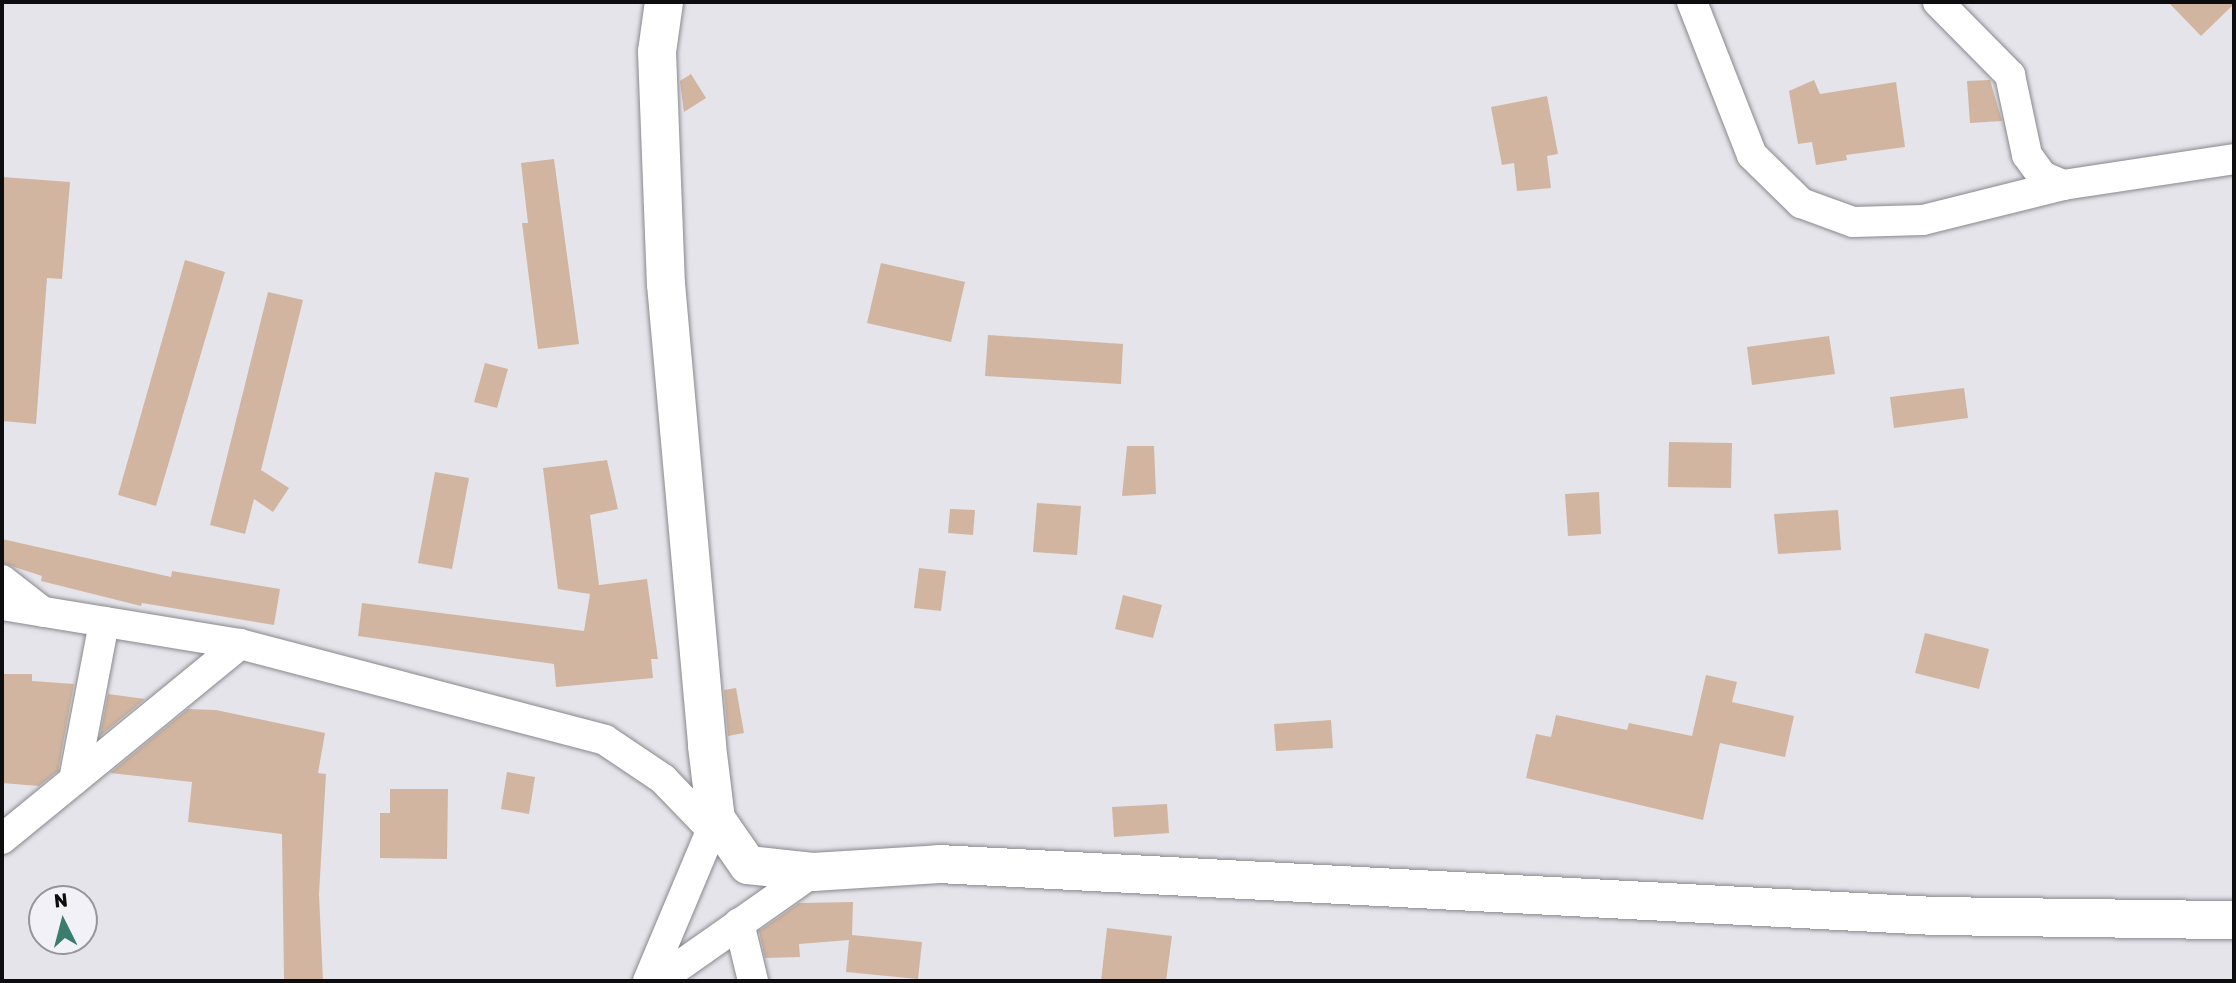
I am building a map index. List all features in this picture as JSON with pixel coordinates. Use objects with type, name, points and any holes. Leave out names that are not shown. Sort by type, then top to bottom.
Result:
[{"type":"street","points":[[648,981],[714,825],[666,284],[657,52],[664,2]]},
{"type":"street","points":[[1692,2],[1752,155],[1801,203],[1853,222],[1923,220],[2063,185],[2234,159]]},
{"type":"street","points":[[1938,2],[2010,75],[2027,155],[2042,176],[2063,185]]},
{"type":"street","points":[[2,580],[43,612]]},
{"type":"street","points":[[2,605],[240,644],[605,740],[663,779],[714,825],[748,865],[813,872],[939,864],[1935,916],[2234,920]]},
{"type":"street","points":[[74,780],[104,622]]},
{"type":"street","points":[[2,839],[240,644]]},
{"type":"street","points":[[658,981],[813,872]]},
{"type":"street","points":[[739,923],[753,981]]},
{"type":"building","points":[[2168,2],[2234,2],[2234,4],[2201,36]]},
{"type":"building","points":[[691,74],[706,98],[684,112],[680,81]]},
{"type":"building","points":[[1814,80],[1820,94],[1896,82],[1905,147],[1846,155],[1847,160],[1816,165],[1812,142],[1798,144],[1789,91]]},
{"type":"building","points":[[1990,80],[2002,121],[1970,123],[1967,81]]},
{"type":"building","points":[[1547,96],[1558,154],[1547,156],[1551,188],[1517,191],[1514,163],[1502,165],[1491,107]]},
{"type":"building","points":[[554,159],[579,344],[538,349],[522,223],[528,223],[521,163]]},
{"type":"building","points":[[2,177],[70,182],[62,279],[47,278],[36,424],[2,421]]},
{"type":"building","points":[[185,260],[225,272],[156,506],[118,495]]},
{"type":"building","points":[[881,263],[965,282],[951,342],[867,323]]},
{"type":"building","points":[[268,292],[303,300],[261,470],[289,488],[273,512],[254,499],[245,534],[210,525]]},
{"type":"building","points":[[988,335],[1123,344],[1121,384],[985,376]]},
{"type":"building","points":[[1829,336],[1835,374],[1752,385],[1747,347]]},
{"type":"building","points":[[485,363],[508,369],[497,408],[474,402]]},
{"type":"building","points":[[1964,388],[1968,418],[1894,428],[1890,397]]},
{"type":"building","points":[[1669,442],[1732,443],[1731,488],[1668,487]]},
{"type":"building","points":[[1127,446],[1154,446],[1156,494],[1122,496]]},
{"type":"building","points":[[607,460],[618,509],[590,515],[599,585],[647,579],[658,659],[651,659],[653,678],[556,687],[554,664],[358,636],[362,603],[584,631],[590,594],[558,589],[543,468]]},
{"type":"building","points":[[435,472],[469,478],[452,569],[418,563]]},
{"type":"building","points":[[1599,492],[1601,534],[1568,536],[1565,494]]},
{"type":"building","points":[[1037,503],[1081,506],[1077,555],[1033,552]]},
{"type":"building","points":[[950,509],[975,510],[973,535],[948,533]]},
{"type":"building","points":[[1838,510],[1841,550],[1778,554],[1774,514]]},
{"type":"building","points":[[2,539],[171,577],[172,571],[280,589],[274,625],[142,603],[141,606],[41,581],[42,576],[2,563]]},
{"type":"building","points":[[919,568],[946,571],[941,611],[914,608]]},
{"type":"building","points":[[1123,595],[1162,605],[1153,638],[1115,629]]},
{"type":"building","points":[[1925,633],[1989,649],[1979,689],[1915,673]]},
{"type":"building","points":[[2,674],[32,674],[32,681],[74,684],[58,771],[39,786],[2,783]]},
{"type":"building","points":[[1706,675],[1737,682],[1732,702],[1794,716],[1785,757],[1720,743],[1703,820],[1526,778],[1536,734],[1551,737],[1556,715],[1627,730],[1629,723],[1692,736]]},
{"type":"building","points":[[736,688],[744,733],[728,736],[724,690]]},
{"type":"building","points":[[108,694],[145,699],[100,736]]},
{"type":"building","points":[[188,709],[216,710],[325,733],[318,773],[326,774],[319,894],[323,981],[284,981],[282,834],[188,822],[192,782],[110,773]]},
{"type":"building","points":[[1331,720],[1333,748],[1276,751],[1274,724]]},
{"type":"building","points":[[507,772],[535,777],[529,814],[501,809]]},
{"type":"building","points":[[390,789],[448,789],[447,859],[380,858],[380,813],[390,813]]},
{"type":"building","points":[[1167,804],[1169,833],[1114,837],[1112,807]]},
{"type":"building","points":[[853,902],[852,935],[922,942],[918,979],[846,972],[849,940],[799,944],[800,957],[765,958],[759,931],[799,903]]},
{"type":"building","points":[[1107,928],[1172,936],[1166,981],[1101,981]]}]
